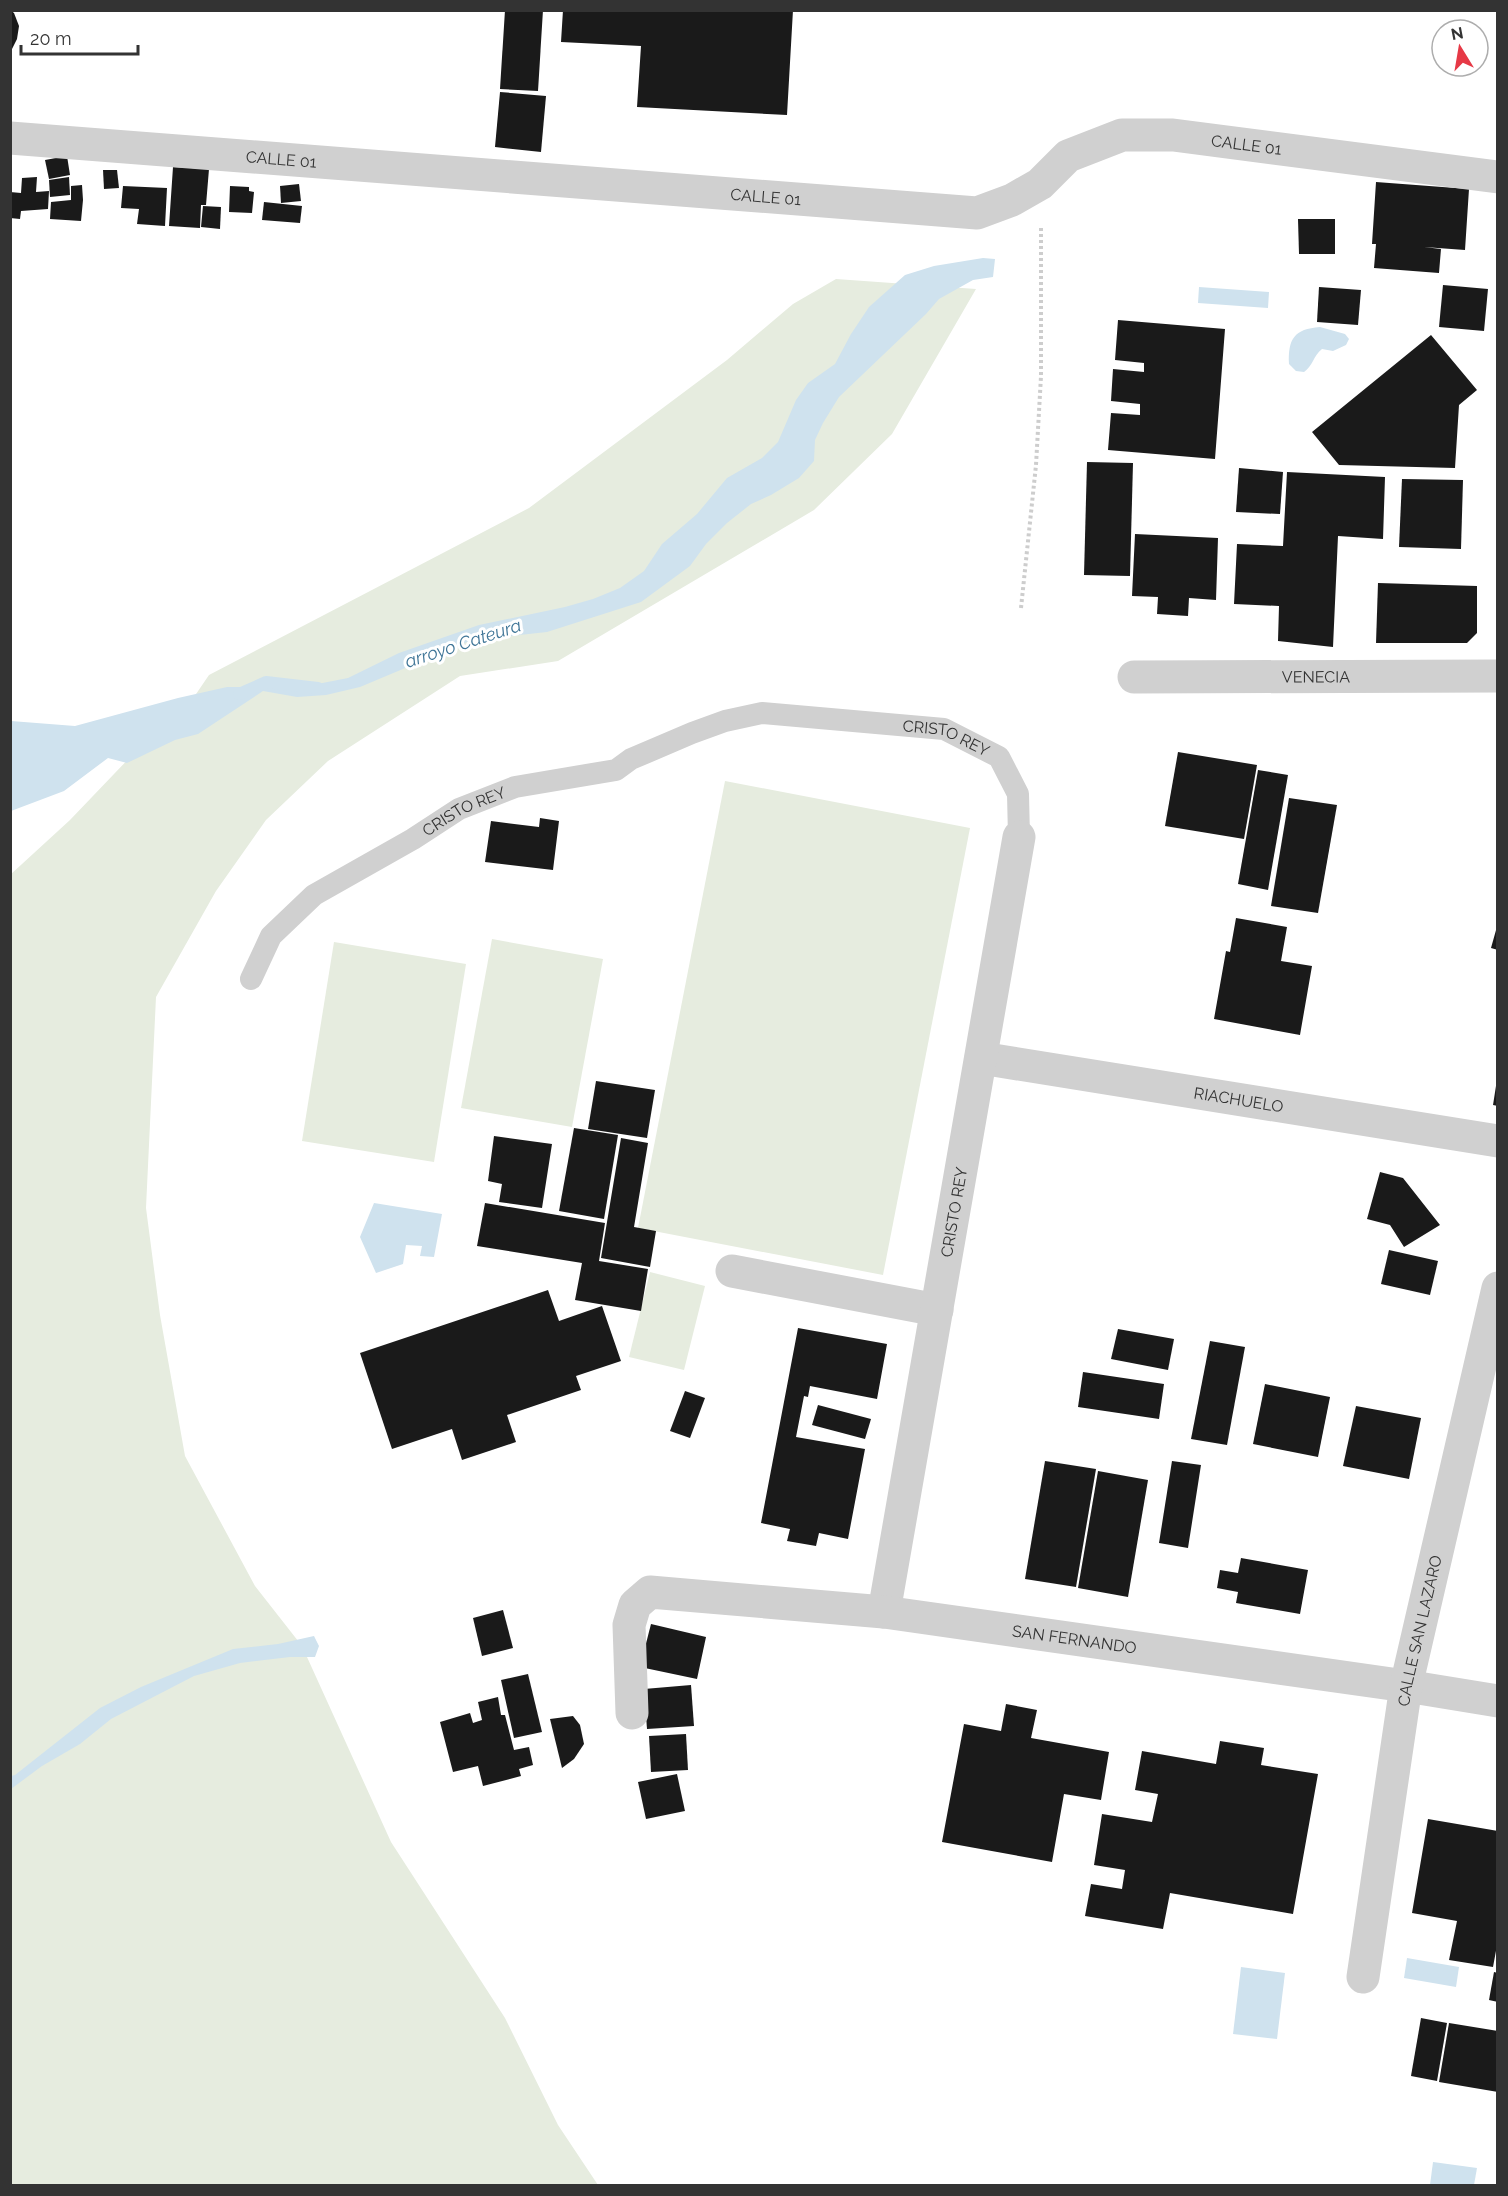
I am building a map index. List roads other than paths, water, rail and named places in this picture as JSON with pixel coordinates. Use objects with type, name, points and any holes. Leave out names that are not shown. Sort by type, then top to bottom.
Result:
[{"type":"street","name":"CALLE 01","points":[[10,138],[977,213],[1012,200],[1040,184],[1068,156],[1122,135],[1173,135],[1497,177]]},
{"type":"street","name":"VENECIA","points":[[1134,677],[1497,676]]},
{"type":"street","name":"CRISTO REY","points":[[884,1612],[1019,837]]},
{"type":"street","name":"RIACHUELO","points":[[981,1058],[1497,1141]]},
{"type":"street","points":[[732,1271],[937,1310]]},
{"type":"street","name":"CALLE SAN LAZARO","points":[[1363,1977],[1406,1686],[1497,1288]]},
{"type":"street","name":"SAN FERNANDO","points":[[632,1713],[629,1625],[635,1605],[650,1592],[884,1612],[1497,1701]]},
{"type":"lane","name":"CRISTO REY","points":[[251,979],[271,936],[314,895],[459,809],[515,787],[616,770],[631,759],[692,733],[724,721],[762,713],[944,729],[999,757],[1018,794],[1019,837]]},
{"type":"water","points":[[983,258],[995,259],[993,277],[973,280],[939,299],[839,397],[815,440],[814,461],[799,478],[751,504],[706,544],[690,566],[641,602],[547,632],[472,640],[360,687],[326,695],[297,697],[263,691],[198,734],[175,740],[127,763],[108,758],[64,791],[11,811],[11,721],[75,726],[227,687],[302,687],[348,678],[399,653],[479,625],[565,607],[620,588],[644,571],[662,544],[697,514],[727,478],[762,458],[778,442],[796,400],[808,383],[835,364],[869,307],[905,275],[934,266]]},
{"type":"water","points":[[1199,287],[1269,292],[1268,308],[1198,303]]},
{"type":"water","points":[[1320,327],[1345,334],[1349,339],[1346,345],[1333,351],[1322,349],[1307,370],[1296,371],[1289,364],[1290,348],[1294,337],[1304,330]]},
{"type":"water","points":[[374,1203],[442,1214],[434,1257],[420,1256],[422,1246],[406,1245],[403,1264],[376,1273],[360,1237]]},
{"type":"water","points":[[314,1636],[319,1646],[315,1657],[290,1657],[240,1663],[194,1676],[111,1719],[80,1744],[42,1766],[11,1789],[11,1776],[100,1708],[141,1687],[233,1649],[278,1644]]},
{"type":"water","points":[[1407,1958],[1459,1967],[1456,1987],[1404,1978]]},
{"type":"water","points":[[1241,1967],[1285,1973],[1277,2039],[1233,2034]]},
{"type":"water","points":[[1433,2162],[1477,2168],[1474,2185],[1430,2185]]},
{"type":"waterway","name":"arroyo Cateura","points":[[239,694],[266,682],[318,688]]}]
